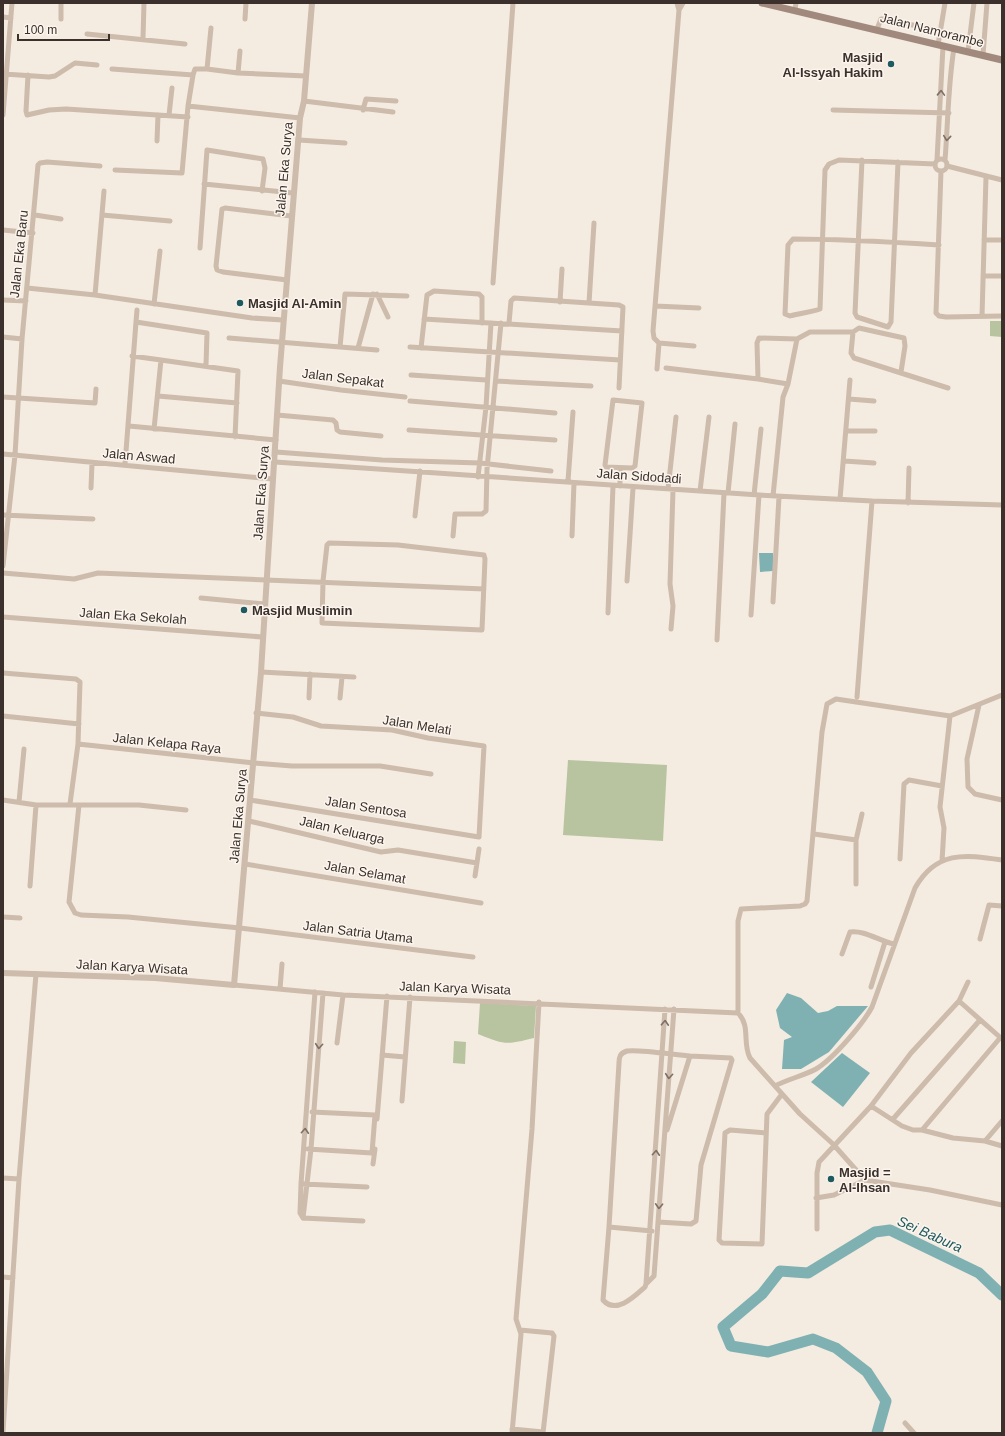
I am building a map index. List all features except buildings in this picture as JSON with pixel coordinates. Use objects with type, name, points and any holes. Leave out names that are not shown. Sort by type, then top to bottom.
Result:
[{"type":"main road","name":"Jalan Namorambe","points":[[764,3],[796,7],[1002,60]]},
{"type":"street","points":[[3,115],[5,74],[12,3]]},
{"type":"street","points":[[61,3],[61,19]]},
{"type":"street","points":[[143,38],[144,3]]},
{"type":"street","points":[[245,19],[246,3]]},
{"type":"street","name":"Jalan Eka Surya","points":[[234,984],[254,763],[256,713],[261,672],[264,604],[276,452],[279,381],[291,216],[300,118],[304,101],[312,3]]},
{"type":"street","points":[[493,283],[514,3]]},
{"type":"street","points":[[677,3],[679,10],[653,335],[655,340],[659,342],[694,346]]},
{"type":"street","points":[[679,10],[683,3]]},
{"type":"street","points":[[941,171],[937,169],[936,162],[941,113],[941,31],[945,3]]},
{"type":"street","points":[[968,51],[974,3]]},
{"type":"street","points":[[983,54],[987,3]]},
{"type":"street","points":[[3,17],[11,18]]},
{"type":"street","points":[[877,29],[881,20],[884,19],[941,31]]},
{"type":"street","points":[[207,68],[211,28]]},
{"type":"street","points":[[87,34],[143,38],[185,44]]},
{"type":"street","points":[[947,166],[945,160],[950,113],[950,71],[954,48]]},
{"type":"street","points":[[238,73],[240,51]]},
{"type":"street","points":[[5,74],[55,76],[75,63],[97,65]]},
{"type":"street","points":[[115,170],[181,174],[188,106],[193,75],[198,68],[238,73],[306,76]]},
{"type":"street","points":[[112,69],[193,75]]},
{"type":"street","points":[[28,75],[27,115],[59,109],[188,117]]},
{"type":"street","points":[[169,116],[172,88]]},
{"type":"street","points":[[363,110],[366,99],[396,101]]},
{"type":"street","points":[[304,101],[363,110],[393,112]]},
{"type":"street","points":[[188,106],[300,118]]},
{"type":"street","points":[[833,110],[950,113]]},
{"type":"street","points":[[156,141],[158,115]]},
{"type":"street","points":[[299,140],[345,143]]},
{"type":"street","points":[[200,248],[207,150],[263,159],[266,168],[262,191]]},
{"type":"street","points":[[939,245],[894,242],[858,242],[823,240],[793,239],[788,243],[786,315],[816,311],[820,309],[823,240],[826,167],[831,162],[839,160],[936,162],[945,160]]},
{"type":"street","points":[[862,160],[855,313],[857,317],[888,327],[891,322],[898,162]]},
{"type":"street","name":"Jalan Eka Baru","points":[[3,566],[5,515],[15,455],[22,339],[40,163],[100,166]]},
{"type":"street","points":[[941,171],[947,166]]},
{"type":"street","points":[[947,166],[1002,180]]},
{"type":"street","points":[[941,171],[936,313],[939,316],[946,317],[1002,316]]},
{"type":"street","points":[[982,316],[986,177]]},
{"type":"street","points":[[204,184],[293,193]]},
{"type":"street","points":[[95,295],[104,192]]},
{"type":"street","points":[[286,280],[223,272],[217,270],[216,266],[222,209],[225,208],[291,216]]},
{"type":"street","points":[[35,215],[61,218]]},
{"type":"street","points":[[102,215],[170,221]]},
{"type":"street","points":[[588,303],[594,223]]},
{"type":"street","points":[[3,230],[32,233]]},
{"type":"street","points":[[984,240],[1002,240]]},
{"type":"street","points":[[154,304],[160,251]]},
{"type":"street","points":[[560,302],[562,269]]},
{"type":"street","points":[[983,276],[1002,276]]},
{"type":"street","points":[[27,288],[95,295],[252,318],[283,320]]},
{"type":"street","points":[[422,348],[427,295],[430,292],[476,293],[482,297],[482,323]]},
{"type":"street","points":[[340,347],[345,294],[407,296]]},
{"type":"street","points":[[375,294],[388,317]]},
{"type":"street","points":[[358,348],[375,294]]},
{"type":"street","points":[[509,323],[511,301],[514,298],[622,306],[622,331],[618,388]]},
{"type":"street","points":[[3,300],[26,301]]},
{"type":"street","points":[[656,306],[699,308]]},
{"type":"street","points":[[125,464],[129,426],[132,356],[137,310]]},
{"type":"street","points":[[424,319],[622,331]]},
{"type":"street","points":[[136,322],[207,333],[206,366]]},
{"type":"street","points":[[478,477],[486,407],[486,380],[491,323]]},
{"type":"street","points":[[453,536],[455,514],[485,513],[501,323]]},
{"type":"street","points":[[901,372],[905,346],[904,338],[862,328],[857,328],[853,332],[851,353],[854,358],[948,388]]},
{"type":"street","points":[[758,379],[758,340],[761,337],[797,339],[810,332],[853,332]]},
{"type":"street","points":[[3,337],[22,339]]},
{"type":"street","points":[[229,338],[377,350]]},
{"type":"street","points":[[773,602],[776,496],[783,397],[788,384],[797,339]]},
{"type":"street","points":[[657,369],[659,342]]},
{"type":"street","points":[[410,347],[620,360]]},
{"type":"street","points":[[132,356],[239,372],[235,437]]},
{"type":"street","points":[[154,429],[160,360]]},
{"type":"street","points":[[666,368],[788,384]]},
{"type":"street","points":[[411,375],[486,380]]},
{"type":"street","points":[[496,380],[591,386]]},
{"type":"street","points":[[840,499],[847,431],[850,380]]},
{"type":"street","name":"Jalan Sepakat","points":[[279,381],[405,397]]},
{"type":"street","points":[[3,397],[95,404],[96,389]]},
{"type":"street","points":[[158,396],[237,403]]},
{"type":"street","points":[[849,399],[874,401]]},
{"type":"street","points":[[613,400],[642,403],[635,466],[632,468],[620,468],[606,467],[605,465],[613,400]]},
{"type":"street","points":[[410,402],[494,407],[555,413]]},
{"type":"street","points":[[568,481],[573,412]]},
{"type":"street","points":[[277,415],[333,420],[336,422],[337,430],[340,432],[381,436]]},
{"type":"street","points":[[671,629],[673,606],[670,584],[670,489],[676,417]]},
{"type":"street","points":[[700,492],[709,418]]},
{"type":"street","points":[[716,640],[726,493],[735,424]]},
{"type":"street","points":[[129,426],[276,440]]},
{"type":"street","points":[[751,614],[761,428]]},
{"type":"street","points":[[409,430],[491,437],[554,440]]},
{"type":"street","points":[[847,431],[875,431]]},
{"type":"street","points":[[276,452],[382,460],[480,463],[551,471]]},
{"type":"street","name":"Jalan Aswad","points":[[3,454],[92,463],[125,464],[252,478],[274,479]]},
{"type":"street","points":[[844,461],[874,463]]},
{"type":"street","name":"Jalan Sidodadi","points":[[275,462],[420,471],[478,477],[568,481],[574,483],[633,488],[670,489],[700,492],[872,502],[1002,505]]},
{"type":"street","points":[[91,488],[92,463]]},
{"type":"street","points":[[620,468],[620,486]]},
{"type":"street","points":[[908,503],[909,468]]},
{"type":"street","points":[[415,516],[420,471]]},
{"type":"street","points":[[572,536],[574,483]]},
{"type":"street","points":[[608,613],[613,486]]},
{"type":"street","points":[[627,581],[633,488]]},
{"type":"street","points":[[857,697],[872,502]]},
{"type":"street","points":[[5,515],[93,519]]},
{"type":"street","points":[[329,543],[398,544],[484,555],[482,630],[325,624],[321,622],[323,581],[327,544],[329,543]]},
{"type":"street","points":[[3,573],[74,579],[98,573],[323,581],[484,589]]},
{"type":"street","points":[[201,598],[264,604]]},
{"type":"street","name":"Jalan Eka Sekolah","points":[[3,617],[262,637]]},
{"type":"street","points":[[261,672],[354,677]]},
{"type":"street","points":[[3,673],[79,680],[81,685],[78,744],[70,804]]},
{"type":"street","points":[[309,698],[310,674]]},
{"type":"street","points":[[340,698],[342,677]]},
{"type":"street","points":[[865,1180],[833,1144],[782,1094],[753,1062],[747,1052],[745,1024],[743,1018],[738,1013],[739,913],[743,908],[800,906],[805,904],[807,900],[822,732],[826,707],[829,702],[836,699],[950,716],[1002,695]]},
{"type":"street","points":[[979,705],[968,759],[968,787],[975,794],[1002,800]]},
{"type":"street","name":"Jalan Melati","points":[[256,713],[293,717],[321,726],[392,730],[428,738],[484,746],[479,837]]},
{"type":"street","points":[[3,716],[79,724]]},
{"type":"street","points":[[942,861],[944,828],[940,807],[950,716]]},
{"type":"street","name":"Jalan Kelapa Raya","points":[[78,744],[254,763],[292,766],[380,766],[431,774]]},
{"type":"street","points":[[19,802],[24,749]]},
{"type":"street","points":[[900,859],[904,784],[909,780],[942,786]]},
{"type":"street","points":[[3,800],[36,805],[138,805],[186,810]]},
{"type":"street","name":"Jalan Sentosa","points":[[250,800],[479,837]]},
{"type":"street","points":[[30,886],[36,805]]},
{"type":"street","name":"Jalan Satria Utama","points":[[79,805],[69,902],[75,913],[240,928],[473,957]]},
{"type":"street","points":[[856,884],[856,840],[862,814]]},
{"type":"street","name":"Jalan Keluarga","points":[[249,821],[380,852],[398,850],[478,863]]},
{"type":"street","points":[[814,834],[856,840]]},
{"type":"street","points":[[475,876],[479,849]]},
{"type":"street","points":[[775,1086],[818,1068],[867,1018],[915,888],[922,875],[942,861],[968,856],[1002,860]]},
{"type":"street","name":"Jalan Selamat","points":[[245,864],[481,903]]},
{"type":"street","points":[[980,939],[989,905],[1002,906]]},
{"type":"street","points":[[3,917],[20,918]]},
{"type":"street","points":[[842,954],[850,932],[860,932],[894,944]]},
{"type":"street","points":[[871,987],[885,942]]},
{"type":"street","points":[[280,988],[282,964]]},
{"type":"street","name":"Jalan Karya Wisata","points":[[3,973],[155,978],[280,988],[343,995],[539,1002],[738,1013]]},
{"type":"street","points":[[3,1432],[19,1179],[36,974]]},
{"type":"street","points":[[817,1229],[817,1167],[833,1144],[871,1106],[911,1053],[960,1001],[968,982]]},
{"type":"street","points":[[303,1218],[300,1213],[301,1184],[315,992]]},
{"type":"street","points":[[303,1218],[311,1149],[323,993]]},
{"type":"street","points":[[337,1043],[343,995]]},
{"type":"street","points":[[373,1164],[387,996]]},
{"type":"street","points":[[402,1101],[410,998]]},
{"type":"street","points":[[922,1130],[1001,1039],[960,1001]]},
{"type":"street","points":[[520,1330],[552,1333],[554,1336],[543,1432],[512,1431],[520,1330],[516,1319],[532,1128],[539,1002]]},
{"type":"street","points":[[646,1284],[665,1009]]},
{"type":"street","points":[[658,1222],[691,1224],[696,1220],[701,1165],[732,1059],[671,1054],[663,1054],[628,1051],[620,1056],[604,1301],[614,1305],[627,1303],[654,1276],[664,1139],[671,1054],[674,1009]]},
{"type":"street","points":[[893,1120],[980,1020]]},
{"type":"street","points":[[382,1055],[405,1056]]},
{"type":"street","points":[[664,1139],[690,1056]]},
{"type":"street","points":[[766,1133],[730,1130],[725,1133],[719,1240],[722,1243],[762,1244],[767,1114],[782,1094]]},
{"type":"street","points":[[871,1106],[902,1126],[913,1130],[922,1130],[953,1138],[985,1141],[1002,1146]]},
{"type":"street","points":[[304,1148],[372,1153],[375,1116],[306,1112]]},
{"type":"street","points":[[985,1141],[1002,1121]]},
{"type":"street","points":[[3,1178],[19,1179]]},
{"type":"street","points":[[816,1198],[834,1194],[865,1180],[930,1190],[1002,1205]]},
{"type":"street","points":[[301,1184],[367,1187]]},
{"type":"street","points":[[303,1218],[363,1221]]},
{"type":"street","points":[[609,1227],[657,1231]]},
{"type":"street","points":[[3,1278],[13,1278]]},
{"type":"street","points":[[905,1423],[914,1433]]},
{"type":"green space","points":[[990,321],[1002,321],[1002,337],[990,336]]},
{"type":"green space","points":[[568,760],[667,765],[663,841],[563,835]]},
{"type":"green space","points":[[480,1003],[536,1006],[534,1038],[506,1043],[478,1034]]},
{"type":"green space","points":[[454,1041],[466,1042],[465,1064],[453,1063]]},
{"type":"water","points":[[759,553],[773,553],[773,571],[760,572]]},
{"type":"water","points":[[787,993],[801,998],[818,1013],[828,1011],[837,1006],[868,1006],[829,1052],[801,1069],[782,1069],[784,1040],[792,1037],[780,1028],[776,1010]]},
{"type":"water","points":[[842,1053],[870,1073],[843,1107],[811,1082]]},
{"type":"waterway","name":"Sei Babura","points":[[877,1433],[886,1401],[867,1372],[836,1348],[813,1339],[768,1352],[731,1346],[723,1327],[762,1294],[780,1271],[808,1273],[875,1232],[890,1230],[979,1273],[1002,1295]]},
{"type":"place","name":"Masjid Al-Issyah Hakim","points":[[891,64]]},
{"type":"place","name":"Masjid Al-Amin","points":[[240,303]]},
{"type":"place","name":"Masjid Muslimin","points":[[244,610]]},
{"type":"place","name":"Masjid = Al-Ihsan","points":[[831,1179]]}]
